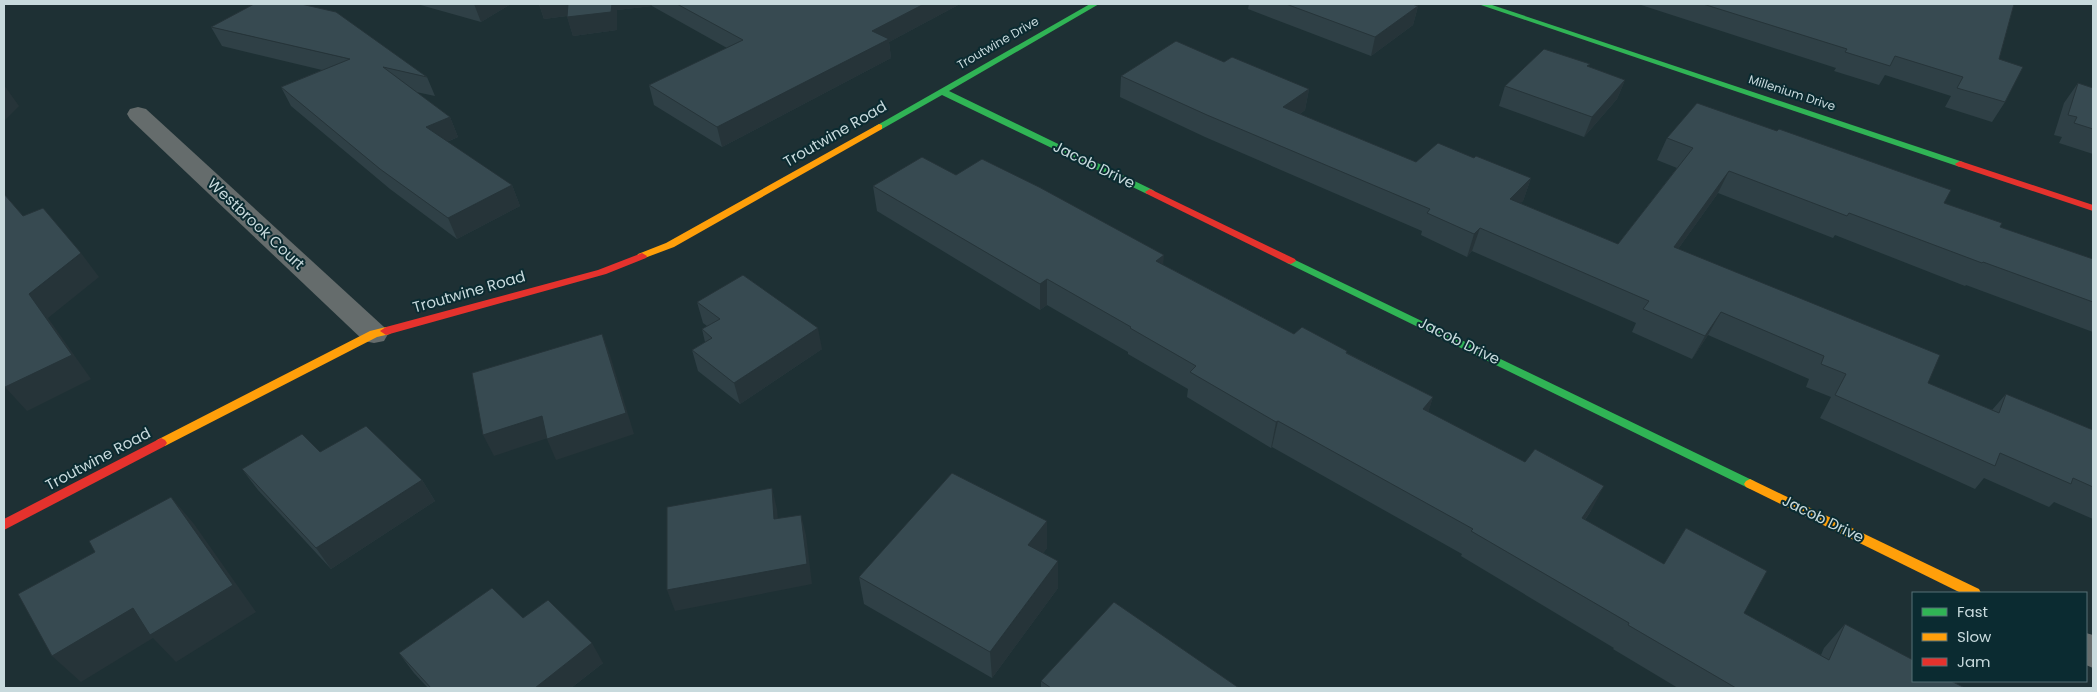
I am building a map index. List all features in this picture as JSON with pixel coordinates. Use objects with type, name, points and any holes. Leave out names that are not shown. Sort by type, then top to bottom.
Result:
[{"type":"street","name":"Troutwine Drive","points":[[942,91],[1094,4]]},
{"type":"street","name":"Millenium Drive","points":[[1482,4],[2093,208]]},
{"type":"street","name":"Troutwine Road","points":[[4,525],[293,374],[374,334],[602,272],[670,245],[942,91]]},
{"type":"street","name":"Jacob Drive","points":[[942,91],[1972,592]]},
{"type":"street","name":"Westbrook Court","points":[[138,114],[374,334]]},
{"type":"building","points":[[254,4],[301,4],[336,12],[427,77],[383,67],[450,117],[426,127],[512,185],[448,218],[380,169],[281,87],[350,59],[211,27]]},
{"type":"building","points":[[568,4],[612,4],[611,12],[567,17]]},
{"type":"building","points":[[677,4],[924,4],[872,31],[889,39],[717,127],[649,85],[743,40]]},
{"type":"building","points":[[1286,4],[1412,4],[1418,6],[1375,37]]},
{"type":"building","points":[[1703,4],[2014,4],[1999,59],[2023,67],[2005,102],[1957,88],[1963,77],[1895,56],[1890,66],[1845,52],[1847,49]]},
{"type":"building","points":[[1176,41],[1224,62],[1232,57],[1309,89],[1283,107],[1416,162],[1438,143],[1531,178],[1510,199],[1618,244],[1693,148],[1667,138],[1697,103],[1777,131],[1779,129],[1951,190],[1944,203],[2002,223],[2000,227],[2093,259],[2093,302],[1849,213],[1847,216],[1729,171],[1674,247],[1940,355],[1928,383],[1999,413],[2006,394],[2093,430],[2093,487],[2073,478],[2071,484],[2000,453],[1995,466],[1835,395],[1846,374],[1821,364],[1824,356],[1721,312],[1705,336],[1643,309],[1649,301],[1480,228],[1474,234],[1427,213],[1430,209],[1207,115],[1121,76]]},
{"type":"building","points":[[1544,49],[1590,64],[1587,66],[1625,80],[1592,117],[1505,86]]},
{"type":"building","points":[[2078,83],[2093,88],[2093,129],[2074,123],[2077,117],[2068,115]]},
{"type":"building","points":[[922,157],[956,175],[982,159],[1039,187],[1164,255],[1156,261],[1294,334],[1302,327],[1347,351],[1346,353],[1433,397],[1423,409],[1525,462],[1535,449],[1604,486],[1582,518],[1664,564],[1686,528],[1767,571],[1744,613],[1829,660],[1845,624],[1912,659],[1912,682],[1953,682],[1965,688],[1736,688],[1471,531],[1473,529],[1278,421],[1276,422],[1190,372],[1196,366],[1131,327],[1047,279],[1040,284],[873,186]]},
{"type":"building","points":[[4,194],[23,216],[43,208],[81,253],[29,294],[72,355],[5,387],[4,385]]},
{"type":"building","points":[[743,275],[818,328],[734,383],[692,350],[712,338],[702,329],[720,319],[697,302]]},
{"type":"building","points":[[602,334],[626,413],[547,439],[542,416],[483,435],[472,373]]},
{"type":"building","points":[[366,426],[422,480],[316,548],[242,469],[302,434],[320,452]]},
{"type":"building","points":[[952,473],[1047,521],[1028,545],[1058,561],[990,652],[859,577]]},
{"type":"building","points":[[772,488],[774,519],[801,515],[807,564],[667,590],[667,507]]},
{"type":"building","points":[[171,497],[233,585],[150,635],[133,608],[52,656],[18,594],[95,552],[89,541]]},
{"type":"building","points":[[492,588],[523,618],[548,600],[592,643],[535,688],[431,688],[399,653]]},
{"type":"building","points":[[1114,602],[1239,688],[1051,688],[1041,681]]},
{"type":"traffic: fast","points":[[879,127],[1095,4]]},
{"type":"traffic: fast","points":[[1482,4],[1960,164]]},
{"type":"traffic: fast","points":[[942,91],[1150,192]]},
{"type":"traffic: fast","points":[[1291,261],[1750,484]]},
{"type":"traffic: slow","points":[[642,256],[670,245],[879,127]]},
{"type":"traffic: slow","points":[[161,443],[374,334],[386,331]]},
{"type":"traffic: slow","points":[[1750,484],[1972,592]]},
{"type":"traffic: jam","points":[[1960,164],[2093,208]]},
{"type":"traffic: jam","points":[[1150,192],[1291,261]]},
{"type":"traffic: jam","points":[[386,331],[602,272],[642,256]]},
{"type":"traffic: jam","points":[[4,525],[161,443]]}]
